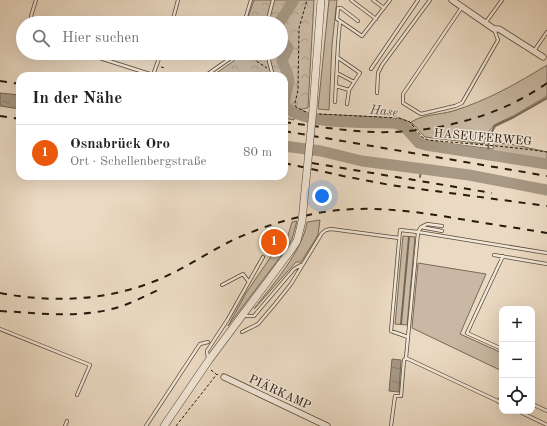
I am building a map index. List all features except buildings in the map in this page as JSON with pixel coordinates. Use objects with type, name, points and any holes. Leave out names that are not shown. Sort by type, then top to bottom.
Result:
[{"type":"street","points":[[164,426],[206,368],[209,360],[297,241],[302,221],[321,0]]},
{"type":"street","points":[[452,0],[494,29],[499,29],[543,57]]},
{"type":"street","name":"PIÄRKAMP","points":[[224,378],[326,426]]},
{"type":"lane","points":[[31,16],[36,0]]},
{"type":"lane","points":[[174,16],[178,0]]},
{"type":"lane","points":[[246,16],[251,0]]},
{"type":"lane","points":[[269,16],[273,0]]},
{"type":"lane","points":[[351,0],[376,19]]},
{"type":"lane","points":[[373,0],[384,8]]},
{"type":"lane","points":[[358,21],[339,8],[337,18],[362,36],[390,0]]},
{"type":"lane","points":[[371,69],[418,0]]},
{"type":"lane","points":[[377,93],[378,73],[382,65],[430,0]]},
{"type":"lane","points":[[485,23],[502,0]]},
{"type":"lane","points":[[462,7],[403,94],[403,102],[421,114],[455,106],[462,102],[498,40],[494,29]]},
{"type":"lane","points":[[335,102],[340,21]]},
{"type":"lane","points":[[534,51],[547,32]]},
{"type":"lane","points":[[337,57],[360,72],[349,90],[347,104]]},
{"type":"lane","points":[[106,60],[143,72]]},
{"type":"lane","points":[[156,72],[159,60]]},
{"type":"lane","points":[[211,72],[228,60]]},
{"type":"lane","points":[[269,60],[272,71]]},
{"type":"lane","points":[[337,73],[354,82]]},
{"type":"lane","points":[[336,86],[349,90]]},
{"type":"lane","points":[[391,426],[395,396],[401,396],[418,232],[421,227],[427,224],[442,226]]},
{"type":"lane","points":[[421,227],[442,231]]},
{"type":"lane","points":[[242,332],[258,324],[291,284],[322,233],[326,230],[331,229],[399,238]]},
{"type":"lane","points":[[408,337],[391,331],[400,230],[547,253]]},
{"type":"lane","points":[[494,255],[547,264]]},
{"type":"lane","points":[[499,348],[467,333],[503,256]]},
{"type":"lane","points":[[209,360],[207,351],[228,319],[263,257]]},
{"type":"lane","points":[[243,314],[247,316],[254,316],[294,269],[302,265]]},
{"type":"lane","points":[[222,285],[243,274],[249,282]]},
{"type":"lane","points":[[0,329],[90,365],[77,395]]},
{"type":"lane","points":[[146,426],[200,344],[208,342]]},
{"type":"lane","points":[[406,358],[499,402]]},
{"type":"lane","points":[[535,405],[547,411]]},
{"type":"lane","points":[[524,414],[547,425]]},
{"type":"lane","points":[[65,426],[67,420]]},
{"type":"path","points":[[307,0],[299,28],[298,90],[295,103],[296,107],[312,112]]},
{"type":"path","points":[[255,60],[272,71]]},
{"type":"path","name":"HASEUFERWEG","points":[[312,112],[399,118],[410,122],[422,137],[428,140],[515,147],[547,152]]},
{"type":"path","points":[[206,368],[224,378]]},
{"type":"path","points":[[176,426],[217,374]]},
{"type":"green space","points":[[254,0],[314,0],[308,108],[297,110],[294,120],[288,119],[288,72],[218,72],[235,60],[288,60],[288,16],[248,16]]},
{"type":"green space","points":[[329,0],[337,0],[332,45],[329,110],[318,109]]},
{"type":"green space","points":[[547,65],[547,96],[515,115],[494,125],[486,135],[484,144],[425,137],[411,122],[426,116],[453,111],[490,97]]},
{"type":"green space","points":[[317,114],[399,118],[410,122],[414,127],[406,129],[404,126],[394,123],[324,121],[317,120]]},
{"type":"green space","points":[[413,139],[493,149],[494,143],[511,144],[547,152],[547,167],[483,156],[416,147]]},
{"type":"green space","points":[[320,220],[318,235],[301,262],[296,262],[254,309],[278,279],[293,256],[300,244],[307,222]]},
{"type":"green space","points":[[297,221],[292,239],[287,248],[228,326],[246,293],[272,255],[287,239],[292,222]]},
{"type":"green space","points":[[403,236],[415,237],[407,325],[395,324]]},
{"type":"green space","points":[[418,263],[486,274],[460,334],[499,352],[499,370],[412,328]]},
{"type":"water","points":[[0,93],[16,95],[16,108],[0,106]]},
{"type":"water","points":[[392,359],[401,360],[399,392],[389,391]]},
{"type":"waterway","name":"Hase","points":[[284,16],[294,0]]},
{"type":"waterway","name":"Hase","points":[[282,60],[287,72]]},
{"type":"waterway","name":"Hase","points":[[288,76],[288,85]]},
{"type":"waterway","points":[[488,154],[489,137],[495,126],[547,98]]},
{"type":"waterway","name":"Hase","points":[[288,109],[300,115],[325,120],[340,122],[394,123],[404,126],[419,143],[426,145],[547,164]]},
{"type":"waterway","name":"Hase","points":[[288,147],[321,151],[362,161],[469,175],[547,190]]},
{"type":"waterway","points":[[420,177],[421,169]]},
{"type":"waterway","points":[[401,324],[409,237]]},
{"type":"railway","points":[[0,81],[16,83]]},
{"type":"railway","points":[[288,123],[374,132],[419,130],[465,121],[487,114],[528,95],[547,83]]},
{"type":"railway","points":[[0,116],[16,118]]},
{"type":"railway","points":[[288,132],[547,176]]},
{"type":"railway","points":[[312,163],[492,193]]},
{"type":"railway","points":[[288,164],[390,185],[547,206]]},
{"type":"railway","points":[[0,293],[59,299],[117,293],[136,288],[165,277],[235,239],[278,223],[324,212],[382,209],[440,216],[547,233]]},
{"type":"railway","points":[[0,311],[45,314],[89,313],[104,311],[124,305],[158,290]]},
{"type":"place","name":"Osnabrück Oro","points":[[274,242]]}]
